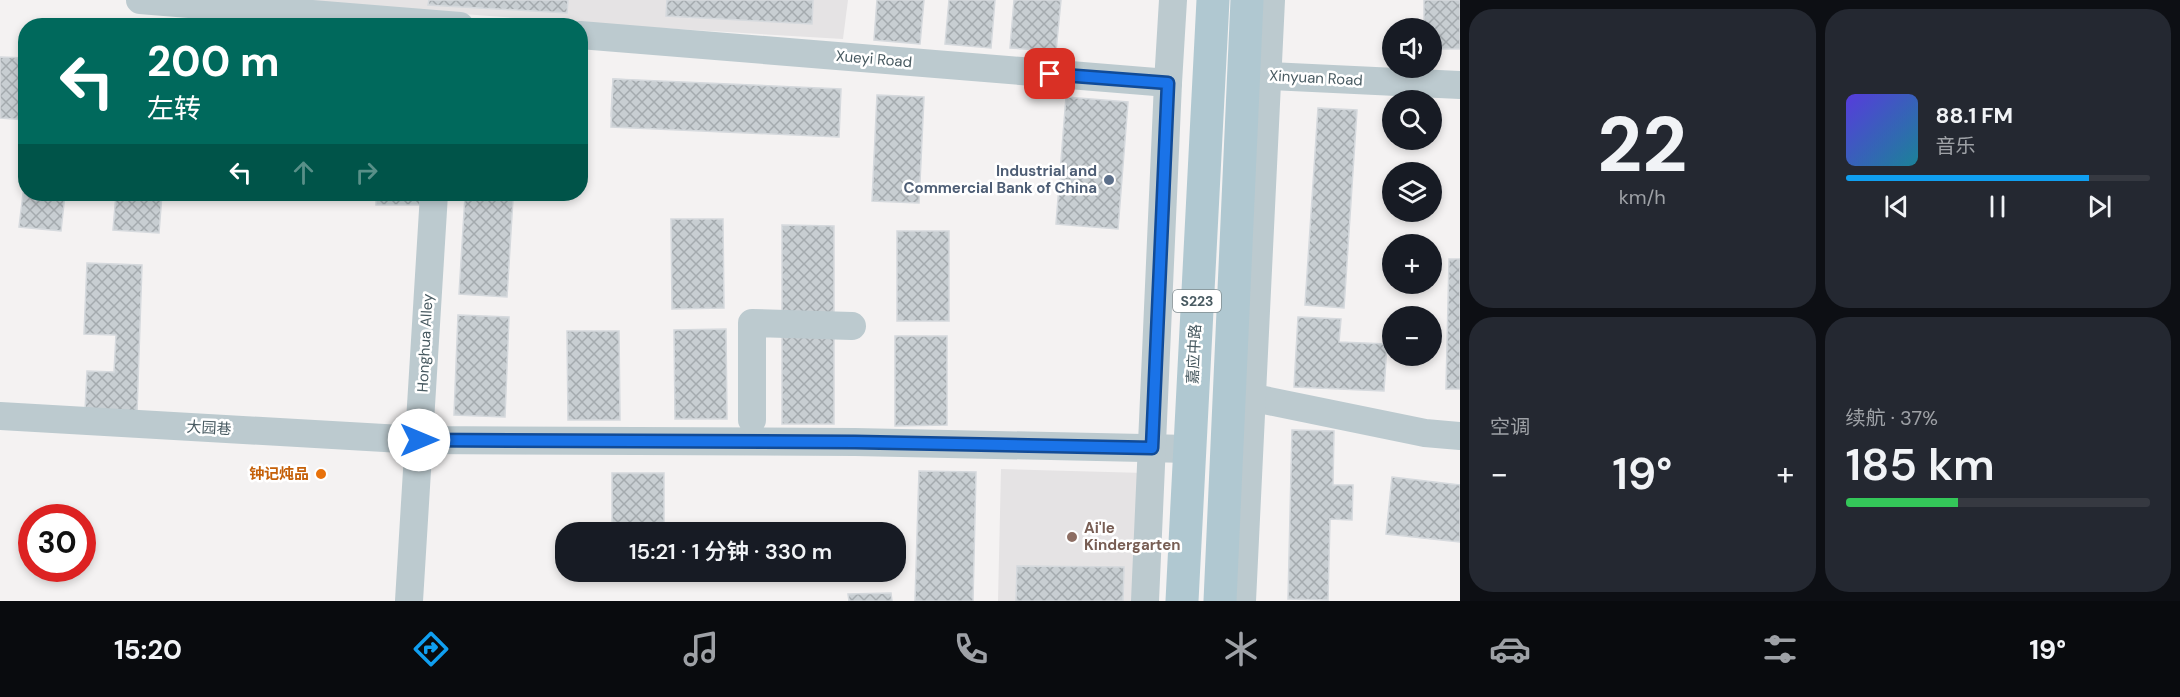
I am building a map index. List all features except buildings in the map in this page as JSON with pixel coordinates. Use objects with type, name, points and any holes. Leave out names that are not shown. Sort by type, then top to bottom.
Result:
[{"type":"main road","name":"嘉应中路","points":[[1182,601],[1213,0]]},
{"type":"main road","name":"S223","points":[[1220,601],[1256,75],[1247,0]]},
{"type":"street","points":[[140,0],[363,18]]},
{"type":"street","points":[[1145,601],[1173,0]]},
{"type":"street","points":[[1242,601],[1256,75],[1272,0]]},
{"type":"street","name":"Xueyi Road","points":[[588,36],[1168,83]]},
{"type":"street","name":"Xinyuan Road","points":[[1256,75],[1460,85]]},
{"type":"street","name":"Honghua Alley","points":[[409,601],[434,201]]},
{"type":"street","points":[[752,420],[752,323],[852,326]]},
{"type":"street","points":[[1258,399],[1425,434],[1460,436]]},
{"type":"street","name":"大园巷","points":[[0,416],[419,440],[855,442],[1190,449]]},
{"type":"shaded area","points":[[273,0],[848,0],[843,39],[588,23],[588,18],[516,18]]},
{"type":"shaded area","name":"Ai'le Kindergarten","points":[[1001,469],[1145,473],[1144,601],[998,601]]},
{"type":"place","name":"Industrial and Commercial Bank of China","points":[[1109,180]]},
{"type":"place","name":"钟记炖品","points":[[321,474]]},
{"type":"place","name":"Ai'le Kindergarten","points":[[1072,537]]},
{"type":"route","points":[[419,440],[855,442],[1152,448],[1168,83],[1050,74]]}]
